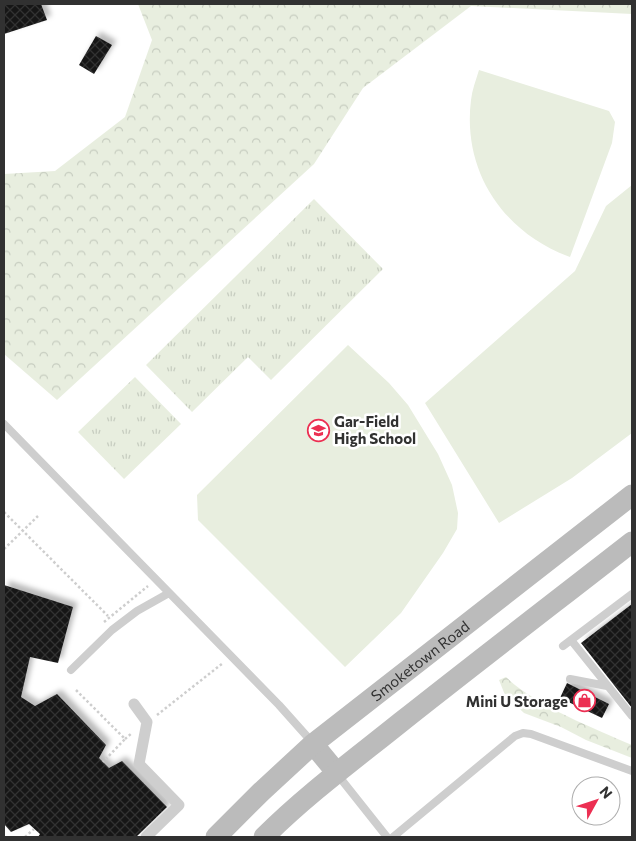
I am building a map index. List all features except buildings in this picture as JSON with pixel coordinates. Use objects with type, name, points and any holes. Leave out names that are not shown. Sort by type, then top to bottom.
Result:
[{"type":"main road","name":"Smoketown Road","points":[[216,837],[313,744],[632,495]]},
{"type":"main road","points":[[264,837],[337,773],[632,542]]},
{"type":"main road","points":[[313,744],[337,773]]},
{"type":"street","points":[[134,704],[147,722],[139,764],[179,805],[146,837]]},
{"type":"lane","points":[[4,424],[292,719],[313,744]]},
{"type":"lane","points":[[71,670],[112,630],[137,611],[170,593]]},
{"type":"lane","points":[[563,646],[632,594]]},
{"type":"lane","points":[[571,640],[632,716]]},
{"type":"lane","points":[[570,679],[607,686]]},
{"type":"lane","points":[[393,837],[515,736],[523,733],[531,734],[632,771]]},
{"type":"lane","points":[[337,773],[387,837]]},
{"type":"path","points":[[4,512],[108,616]]},
{"type":"path","points":[[4,549],[38,516]]},
{"type":"path","points":[[104,762],[125,739],[231,656]]},
{"type":"path","points":[[76,690],[125,739]]},
{"type":"path","points":[[25,837],[34,828]]},
{"type":"green space","points":[[138,4],[632,4],[632,14],[471,6],[363,88],[314,164],[57,400],[4,354],[4,174],[55,171],[125,117],[152,40]]},
{"type":"green space","points":[[479,70],[609,111],[615,122],[612,143],[570,257],[546,246],[525,232],[507,216],[492,196],[481,175],[473,152],[470,126],[472,96]]},
{"type":"green space","points":[[632,185],[632,433],[572,478],[499,523],[425,403],[575,271],[606,206]]},
{"type":"green space","points":[[314,199],[383,269],[271,380],[248,357],[192,412],[146,365]]},
{"type":"green space","points":[[348,345],[389,383],[408,405],[438,454],[452,485],[458,513],[457,529],[443,553],[401,613],[345,667],[198,520],[197,495]]},
{"type":"green space","points":[[135,377],[181,424],[124,479],[78,432]]},
{"type":"green space","points":[[506,677],[518,688],[549,707],[632,745],[632,758],[524,713],[505,695],[499,680]]},
{"type":"place","name":"Gar-Field High School","points":[[318,430]]},
{"type":"place","name":"Mini U Storage","points":[[584,701]]}]
